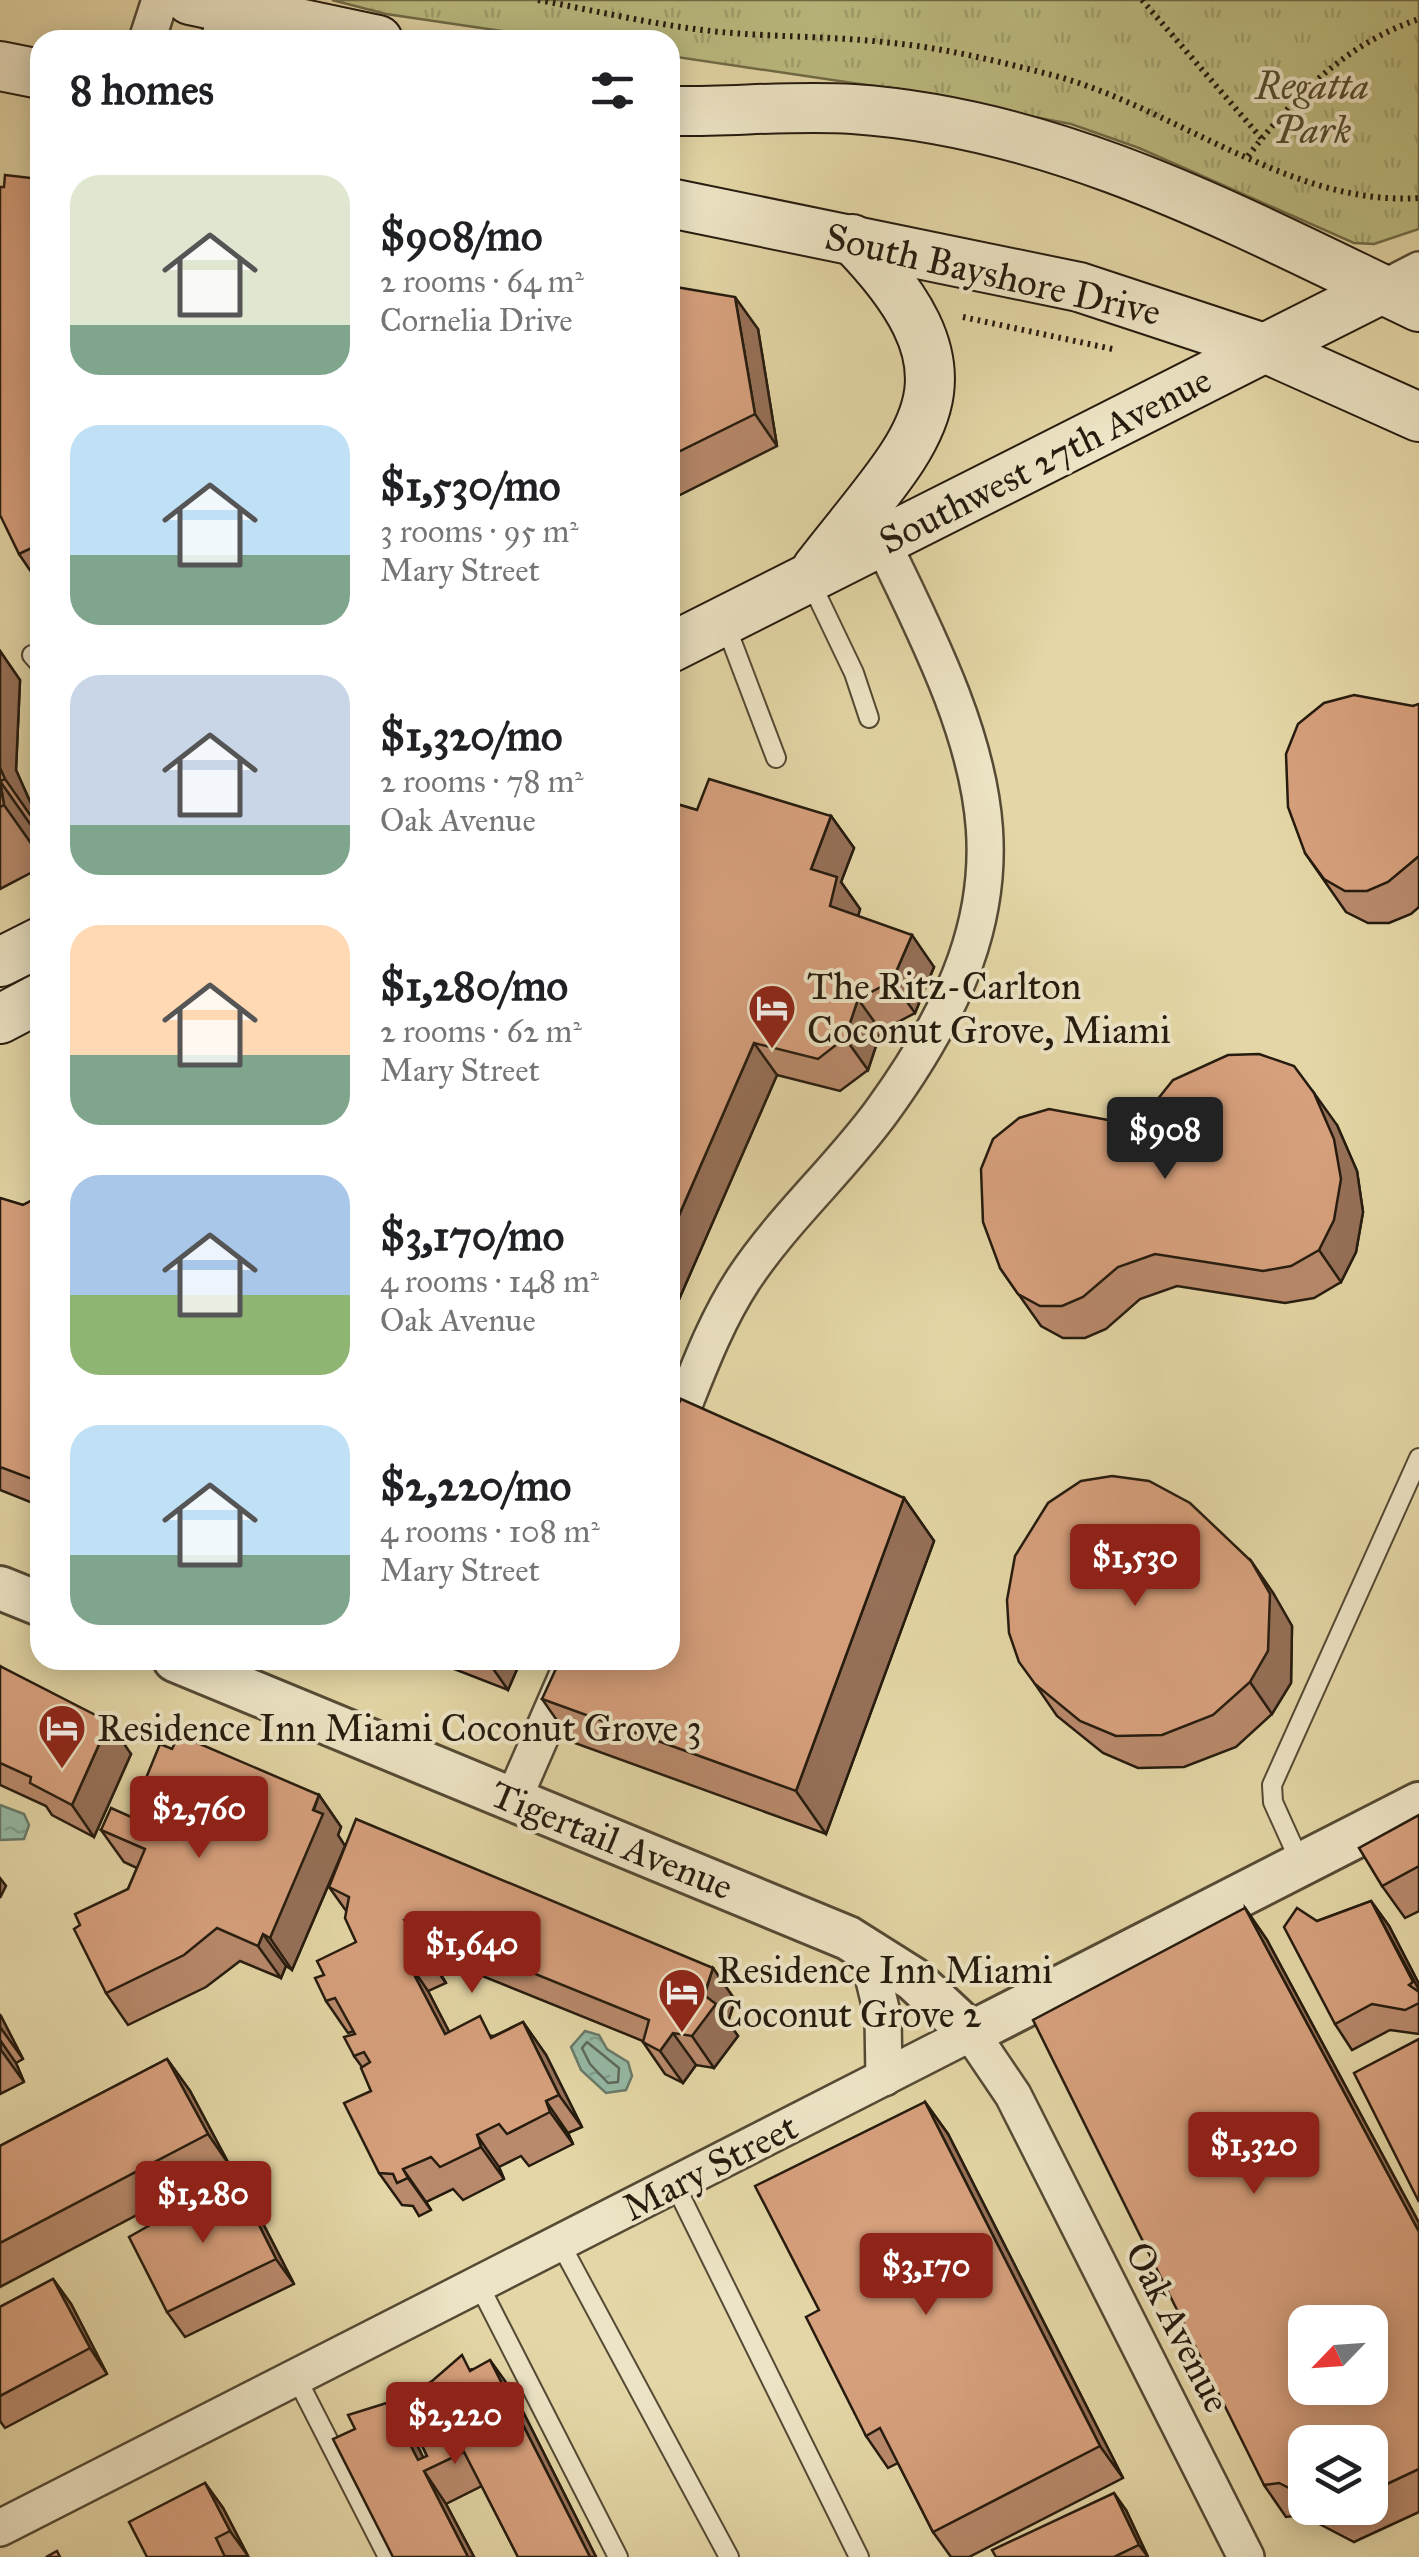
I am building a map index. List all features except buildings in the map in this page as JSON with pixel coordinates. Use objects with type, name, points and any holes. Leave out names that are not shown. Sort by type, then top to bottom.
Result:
[{"type":"main road","points":[[216,12],[320,30]]},
{"type":"main road","points":[[0,66],[30,72]]},
{"type":"main road","points":[[680,111],[852,109],[1039,140],[1146,179],[1407,289]]},
{"type":"main road","name":"South Bayshore Drive","points":[[680,206],[1079,287],[1266,350],[1419,417]]},
{"type":"main road","points":[[809,579],[916,439],[929,400],[928,353],[913,312],[892,281],[852,239]]},
{"type":"main road","name":"Southwest 27th Avenue","points":[[680,643],[1266,350],[1407,289]]},
{"type":"main road","points":[[0,962],[30,947]]},
{"type":"main road","points":[[0,1019],[30,1003]]},
{"type":"street","points":[[150,30],[160,0]]},
{"type":"street","points":[[680,1414],[720,1318],[743,1280],[881,1113],[925,1048],[960,975],[982,908],[988,867],[985,820],[966,738],[934,647],[882,542]]},
{"type":"street","points":[[0,1588],[30,1600]]},
{"type":"street","name":"Tigertail Avenue","points":[[199,1670],[866,1947],[914,1978],[971,2032]]},
{"type":"street","points":[[514,1800],[570,1670]]},
{"type":"street","name":"Mary Street","points":[[0,2528],[1419,1804]]},
{"type":"street","points":[[866,1947],[883,2017],[884,2078]]},
{"type":"street","name":"Oak Avenue","points":[[971,2032],[1013,2094],[1246,2557]]},
{"type":"lane","points":[[809,579],[854,673],[869,718]]},
{"type":"lane","points":[[724,621],[776,758]]},
{"type":"lane","points":[[1301,1864],[1274,1802],[1272,1785],[1419,1458]]},
{"type":"lane","points":[[675,2184],[858,2557]]},
{"type":"lane","points":[[560,2242],[729,2557]]},
{"type":"lane","points":[[479,2285],[618,2557]]},
{"type":"lane","points":[[296,2378],[388,2557]]},
{"type":"path","points":[[1142,0],[1262,138]]},
{"type":"path","points":[[1248,156],[1332,64],[1363,42],[1419,20]]},
{"type":"path","points":[[958,316],[1123,350]]},
{"type":"green space","name":"Regatta Park","points":[[332,0],[1419,0],[1419,229],[1374,244],[1354,243],[1139,148],[1071,124],[873,86],[680,57],[680,30],[495,30],[386,14]]},
{"type":"water","points":[[0,1805],[24,1814],[29,1825],[24,1839],[0,1840]]},
{"type":"water","points":[[585,2031],[599,2035],[607,2049],[628,2062],[632,2076],[626,2090],[606,2093],[581,2070],[571,2047]]},
{"type":"place","name":"The Ritz-Carlton Coconut Grove, Miami","points":[[772,1050]]},
{"type":"place","name":"Residence Inn Miami Coconut Grove 3","points":[[62,1770]]},
{"type":"place","name":"Residence Inn Miami Coconut Grove 2","points":[[682,2034]]}]
